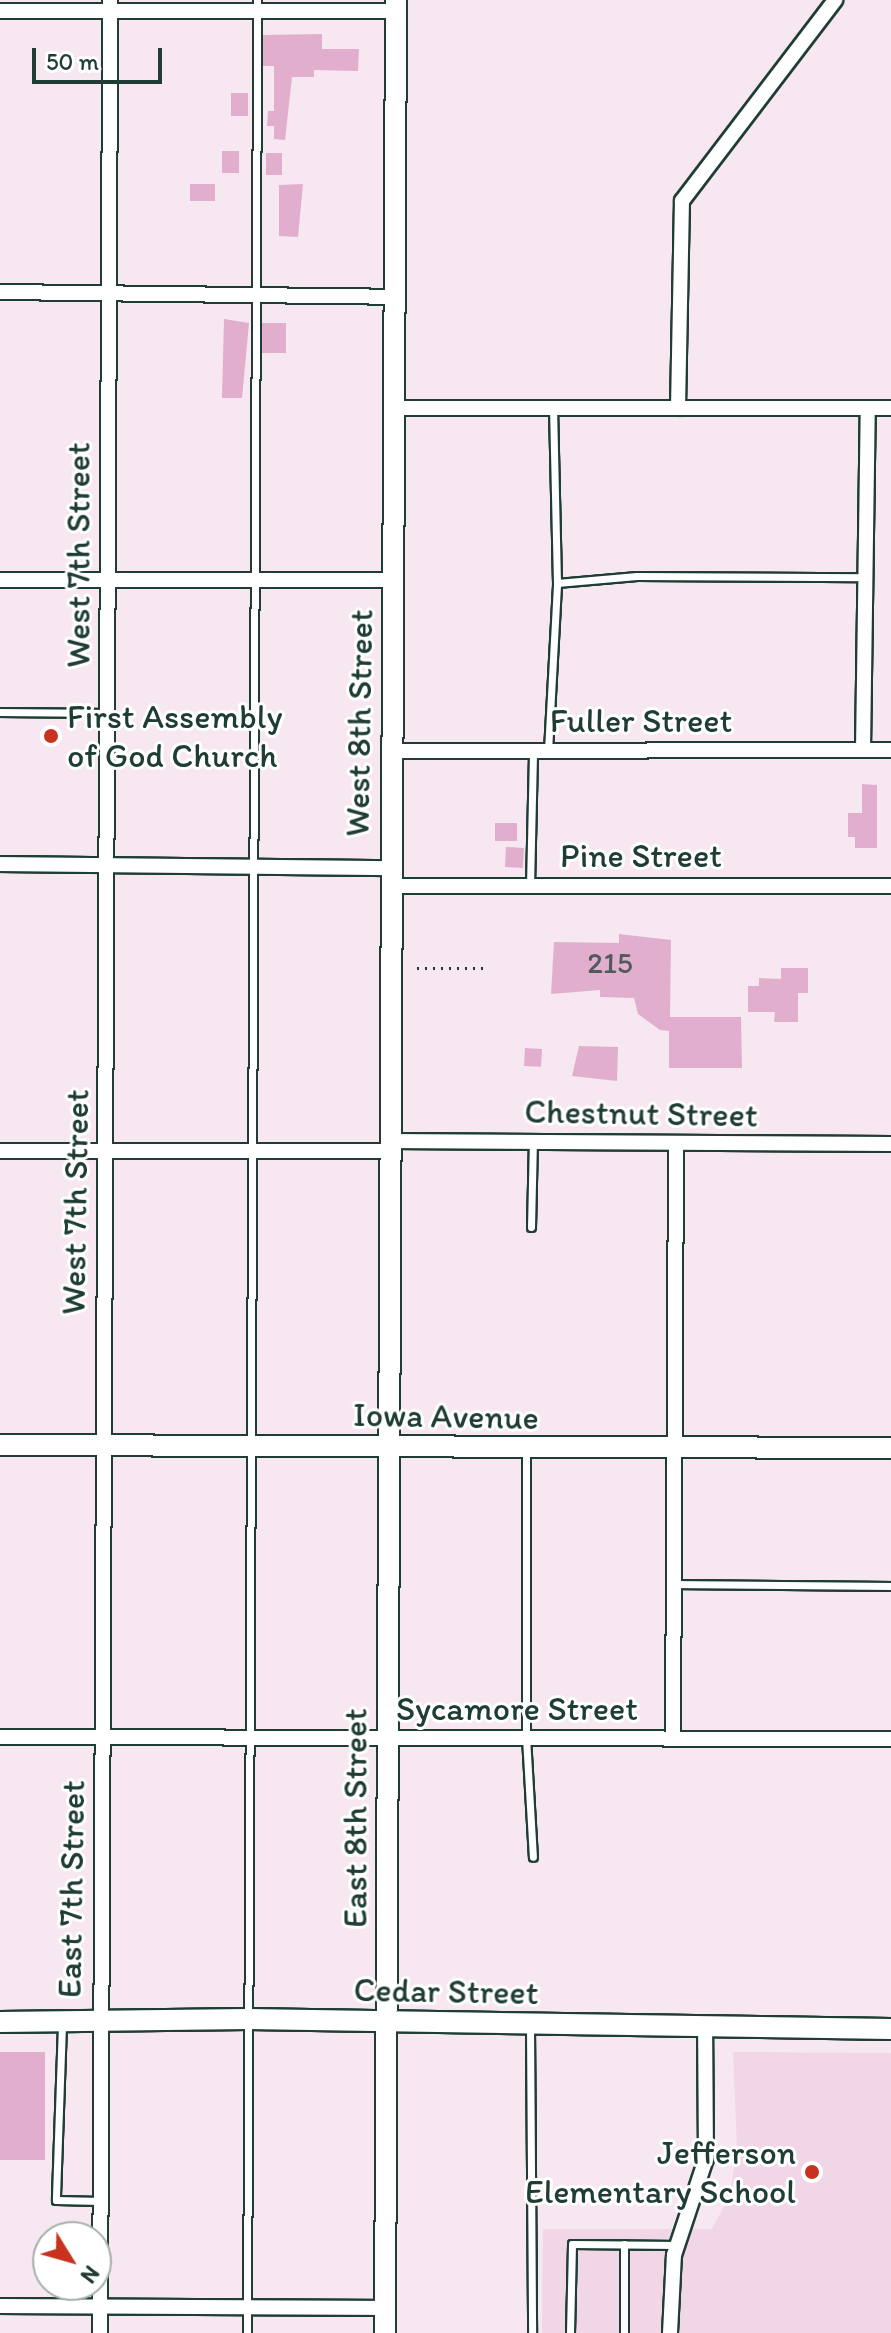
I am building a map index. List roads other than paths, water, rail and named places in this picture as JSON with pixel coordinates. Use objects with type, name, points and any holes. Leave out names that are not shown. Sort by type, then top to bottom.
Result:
[{"type":"main road","name":"West 8th Street","points":[[388,1447],[396,6]]},
{"type":"main road","name":"Iowa Avenue","points":[[0,1445],[388,1447],[526,1451],[671,1447],[891,1448]]},
{"type":"main road","name":"East 8th Street","points":[[385,2333],[388,1447]]},
{"type":"main road","name":"Cedar Street","points":[[0,2022],[248,2019],[891,2029]]},
{"type":"street","points":[[678,408],[682,201],[835,0]]},
{"type":"street","points":[[0,11],[110,7],[396,6]]},
{"type":"street","name":"West 7th Street","points":[[104,1445],[110,7]]},
{"type":"street","points":[[0,292],[394,297]]},
{"type":"street","points":[[394,408],[891,408]]},
{"type":"street","points":[[863,750],[868,408]]},
{"type":"street","points":[[0,580],[392,580]]},
{"type":"street","name":"Fuller Street","points":[[391,751],[891,750]]},
{"type":"street","name":"Pine Street","points":[[0,864],[255,866],[530,886],[891,886]]},
{"type":"street","name":"Chestnut Street","points":[[0,1151],[254,1152],[533,1141],[891,1144]]},
{"type":"street","points":[[673,1739],[671,1447],[676,1144]]},
{"type":"street","name":"East 7th Street","points":[[100,2333],[104,1445]]},
{"type":"street","name":"Sycamore Street","points":[[0,1737],[891,1739]]},
{"type":"street","points":[[670,2333],[671,2269],[706,2159],[705,2027]]},
{"type":"street","points":[[0,2306],[386,2308]]},
{"type":"lane","points":[[247,2333],[247,1447],[254,1152],[252,582],[256,6]]},
{"type":"lane","points":[[548,751],[557,583],[553,406]]},
{"type":"lane","points":[[557,583],[637,576],[866,577]]},
{"type":"lane","points":[[0,712],[109,713]]},
{"type":"lane","points":[[530,886],[533,750]]},
{"type":"lane","points":[[531,1227],[533,1141]]},
{"type":"lane","points":[[526,1451],[526,1737],[533,1857]]},
{"type":"lane","points":[[672,1583],[891,1586]]},
{"type":"lane","points":[[62,2021],[56,2200],[101,2201]]},
{"type":"lane","points":[[530,2025],[532,2333]]},
{"type":"lane","points":[[570,2333],[572,2244],[678,2245]]},
{"type":"lane","points":[[624,2244],[624,2333]]},
{"type":"place","name":"First Assembly of God Church","points":[[51,736]]},
{"type":"place","name":"Jefferson Elementary School","points":[[812,2172]]}]
